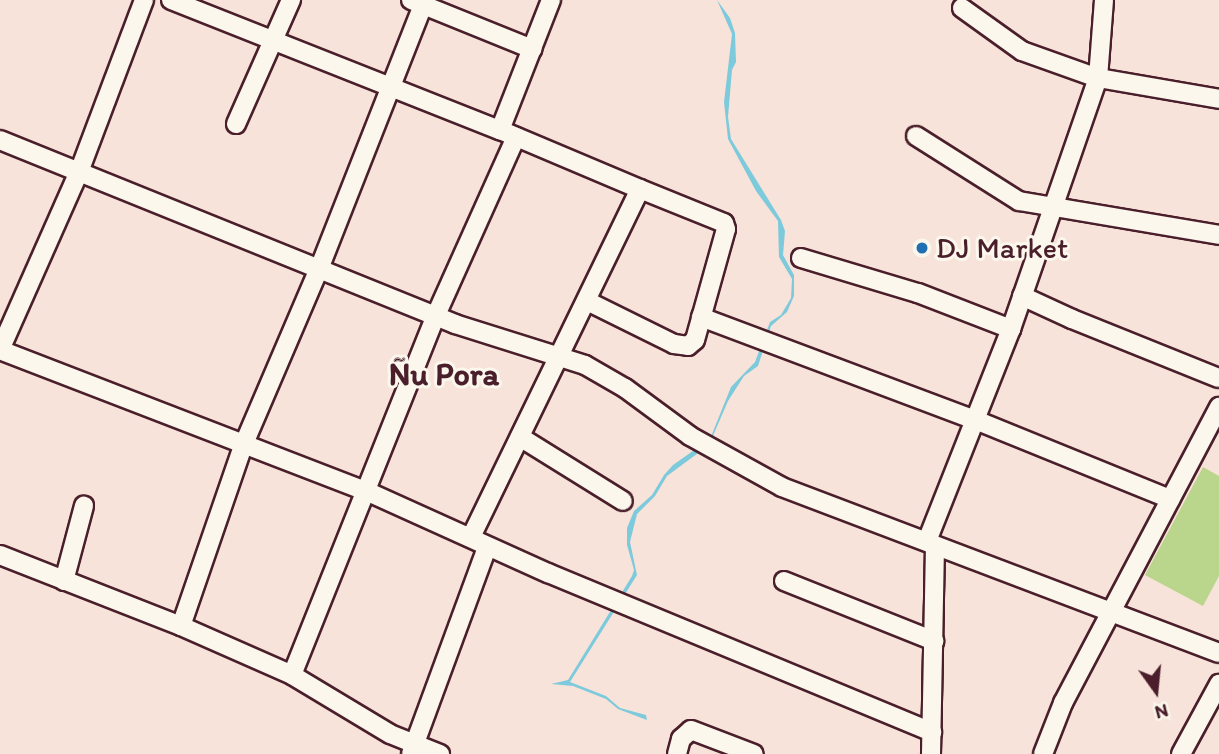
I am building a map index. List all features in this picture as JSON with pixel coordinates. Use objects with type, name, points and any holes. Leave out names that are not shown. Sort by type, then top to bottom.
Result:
[{"type":"street","points":[[144,0],[79,172],[0,350],[243,446],[366,491],[479,542],[932,732]]},
{"type":"street","points":[[171,0],[388,88],[508,133],[724,223],[726,229],[695,340],[688,346],[681,346],[587,301]]},
{"type":"street","points":[[236,124],[291,0]]},
{"type":"street","points":[[292,676],[508,133],[551,0]]},
{"type":"street","points":[[931,754],[934,641],[931,544],[973,419],[1011,328],[1098,78],[1104,0]]},
{"type":"street","points":[[181,626],[243,446],[319,268],[420,1],[533,50]]},
{"type":"street","points":[[962,8],[1022,51],[1098,78],[1219,99]]},
{"type":"street","points":[[916,136],[1019,201],[1219,235]]},
{"type":"street","points":[[0,140],[436,315],[531,350],[585,365],[625,388],[690,436],[782,487],[1110,614],[1219,653]]},
{"type":"street","points":[[413,749],[479,542],[520,437],[640,190]]},
{"type":"street","points":[[801,258],[918,293],[1011,328]]},
{"type":"street","points":[[1021,296],[1219,378]]},
{"type":"street","points":[[701,317],[973,419],[1170,499]]},
{"type":"street","points":[[1043,754],[1058,714],[1219,407]]},
{"type":"street","points":[[520,437],[623,501]]},
{"type":"street","points":[[65,581],[84,506]]},
{"type":"street","points":[[0,555],[181,626],[292,676],[413,749],[440,754]]},
{"type":"street","points":[[784,581],[934,641]]},
{"type":"street","points":[[1181,754],[1219,684]]},
{"type":"street","points":[[677,754],[681,739],[691,730],[754,754]]},
{"type":"green space","points":[[1203,467],[1219,476],[1219,576],[1203,606],[1145,575]]},
{"type":"water","points":[[717,0],[730,18],[735,33],[736,62],[732,70],[728,117],[731,139],[781,220],[785,231],[783,255],[794,275],[794,296],[787,312],[771,326],[758,366],[744,376],[728,401],[709,445],[667,476],[655,496],[637,514],[630,542],[637,575],[570,682],[606,696],[620,708],[646,715],[647,720],[618,709],[606,699],[573,686],[551,684],[568,680],[632,576],[634,570],[627,545],[627,528],[634,511],[652,495],[673,465],[710,439],[731,387],[755,362],[770,322],[781,315],[791,298],[792,279],[779,257],[778,221],[756,191],[728,139],[724,102],[732,34]]},
{"type":"place","name":"DJ Market","points":[[922,248]]},
{"type":"district","name":"Ñu Pora","points":[[444,374]]}]
